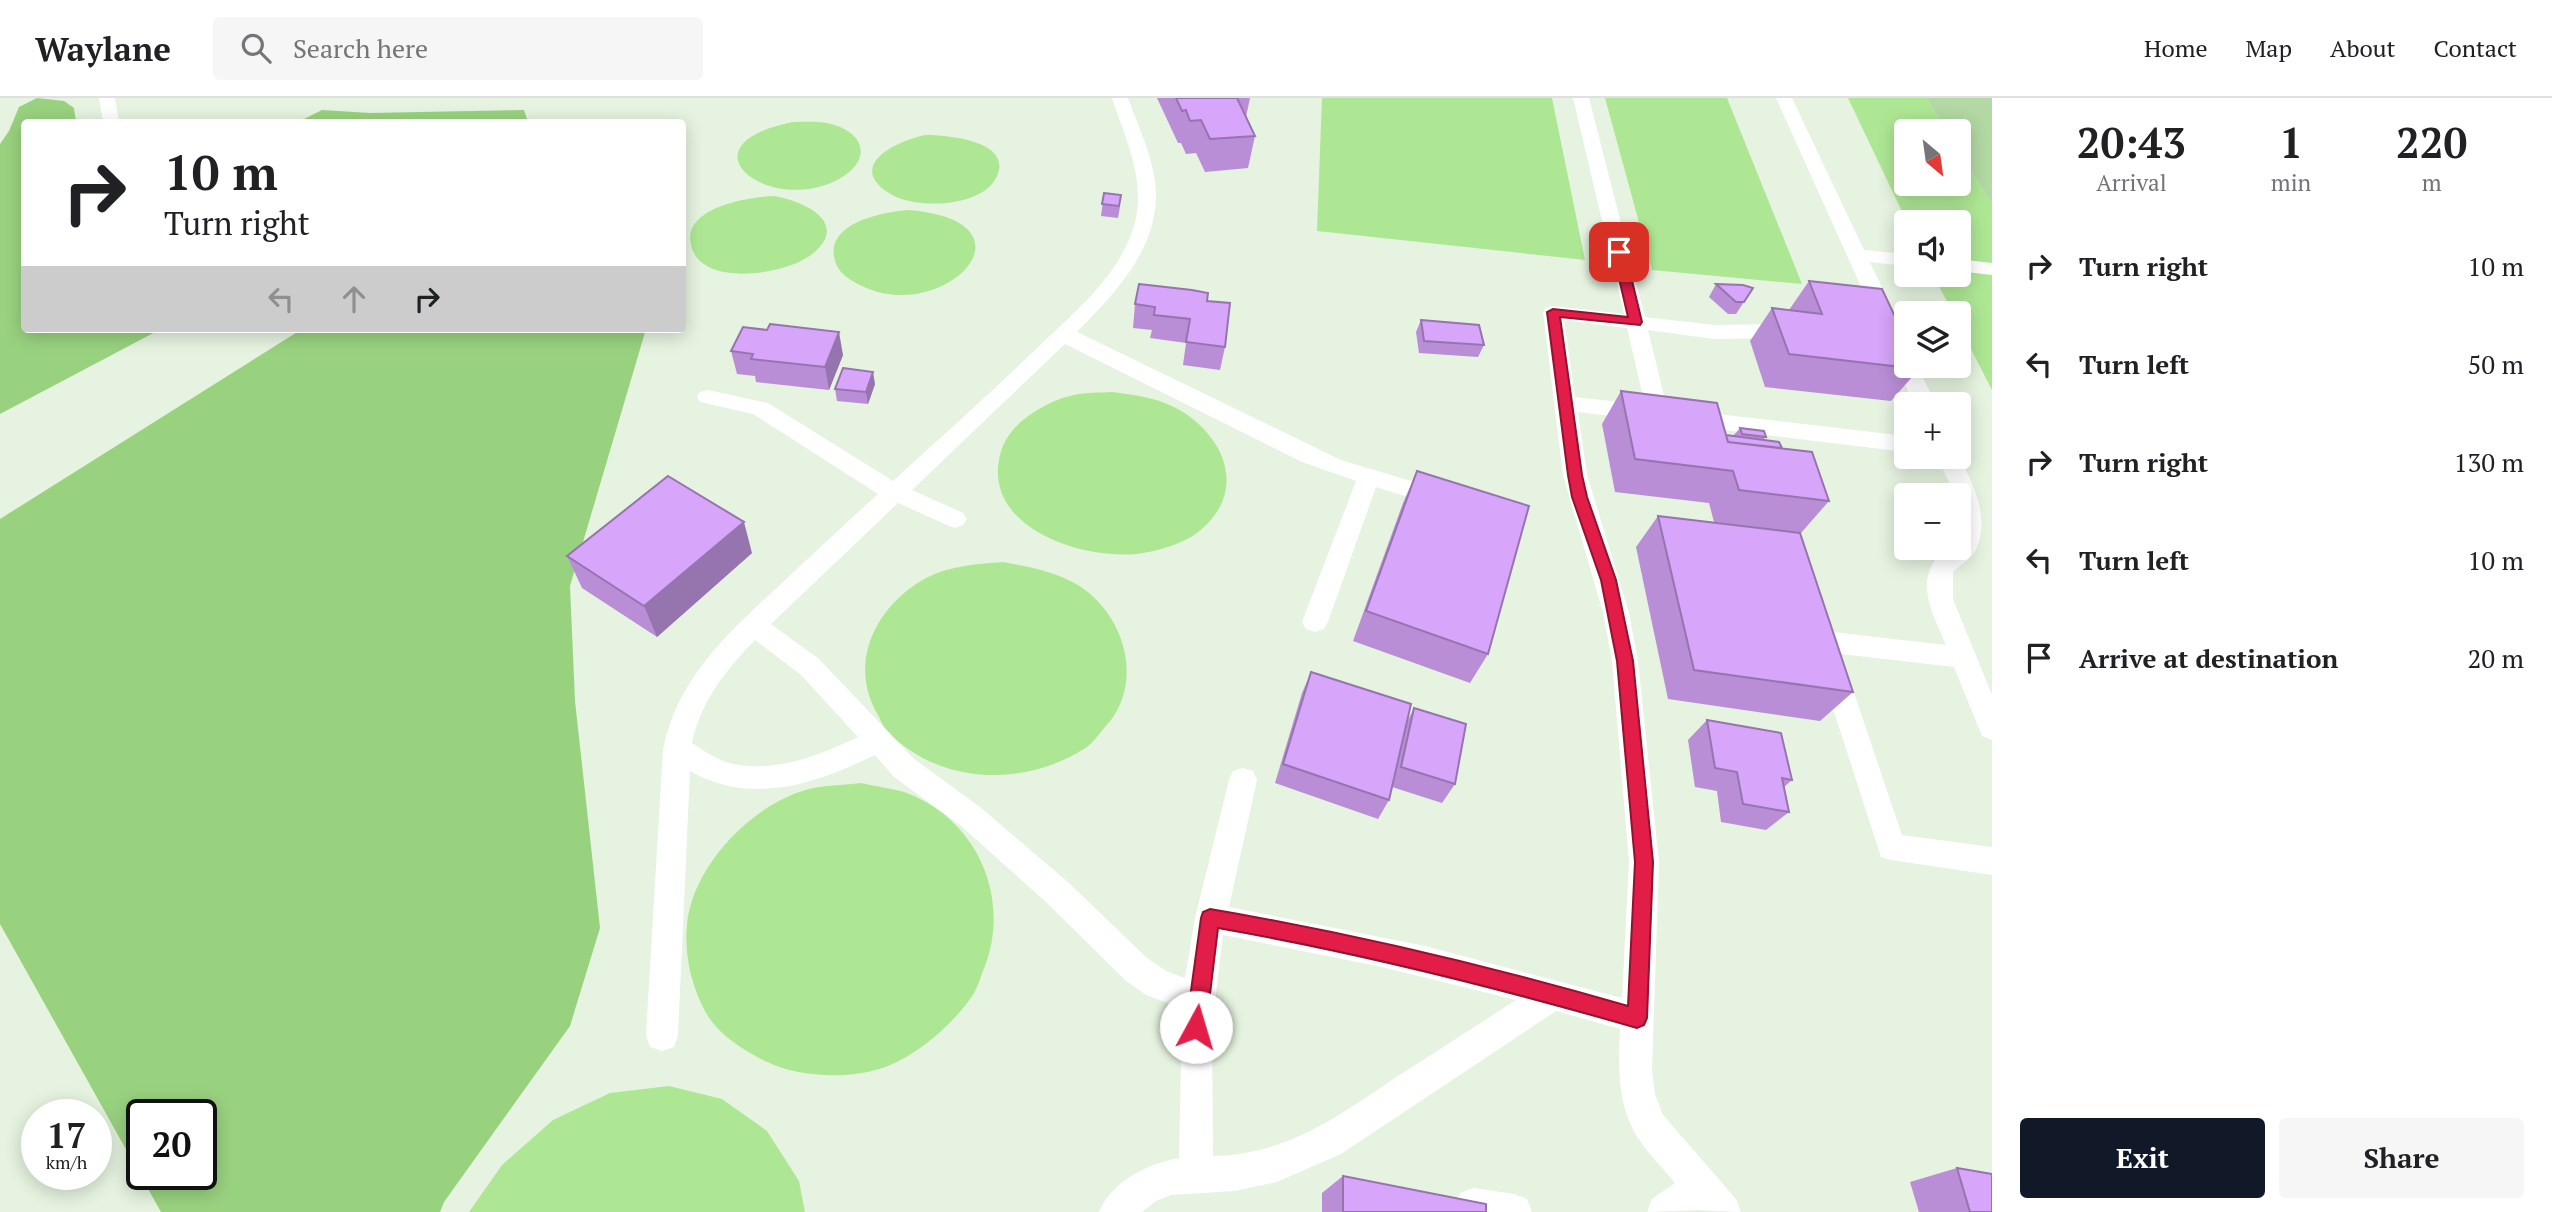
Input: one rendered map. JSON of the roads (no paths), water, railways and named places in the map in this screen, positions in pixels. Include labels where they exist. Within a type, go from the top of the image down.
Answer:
[{"type":"lane","points":[[107,98],[110,119]]},
{"type":"lane","points":[[662,1035],[677,749],[681,725],[698,689],[755,626],[1062,334],[1117,273],[1140,236],[1147,206],[1144,171],[1120,98]]},
{"type":"lane","points":[[1581,98],[1658,414]]},
{"type":"lane","points":[[1784,98],[1894,335]]},
{"type":"lane","points":[[1858,255],[1894,259]]},
{"type":"lane","points":[[1971,267],[1992,269]]},
{"type":"lane","points":[[1664,1212],[1712,1199],[1651,1127],[1643,1112],[1635,1071],[1644,862],[1625,661],[1608,580],[1580,497],[1553,312],[1731,333],[1778,331]]},
{"type":"lane","points":[[1062,334],[1310,456],[1458,503]]},
{"type":"lane","points":[[708,397],[760,408],[895,493],[955,519]]},
{"type":"lane","points":[[1565,403],[1894,443]]},
{"type":"lane","points":[[1953,469],[1972,511],[1972,537],[1965,547],[1942,565],[1938,583],[1940,599],[1992,728]]},
{"type":"lane","points":[[1315,622],[1369,476]]},
{"type":"lane","points":[[755,626],[810,667],[904,768],[970,816],[1050,886],[1136,969],[1157,984],[1199,998]]},
{"type":"lane","points":[[1964,658],[1824,641],[1891,847],[1992,861]]},
{"type":"lane","points":[[677,749],[722,773],[763,778],[808,771],[877,741]]},
{"type":"lane","points":[[1196,1174],[1196,1027],[1199,998],[1210,918],[1243,780]]},
{"type":"lane","points":[[1210,918],[1292,932],[1405,957],[1637,1018]]},
{"type":"lane","points":[[1117,1212],[1137,1192],[1156,1180],[1234,1172],[1276,1164],[1329,1142],[1553,994]]},
{"type":"lane","points":[[1473,1206],[1514,1212]]}]
